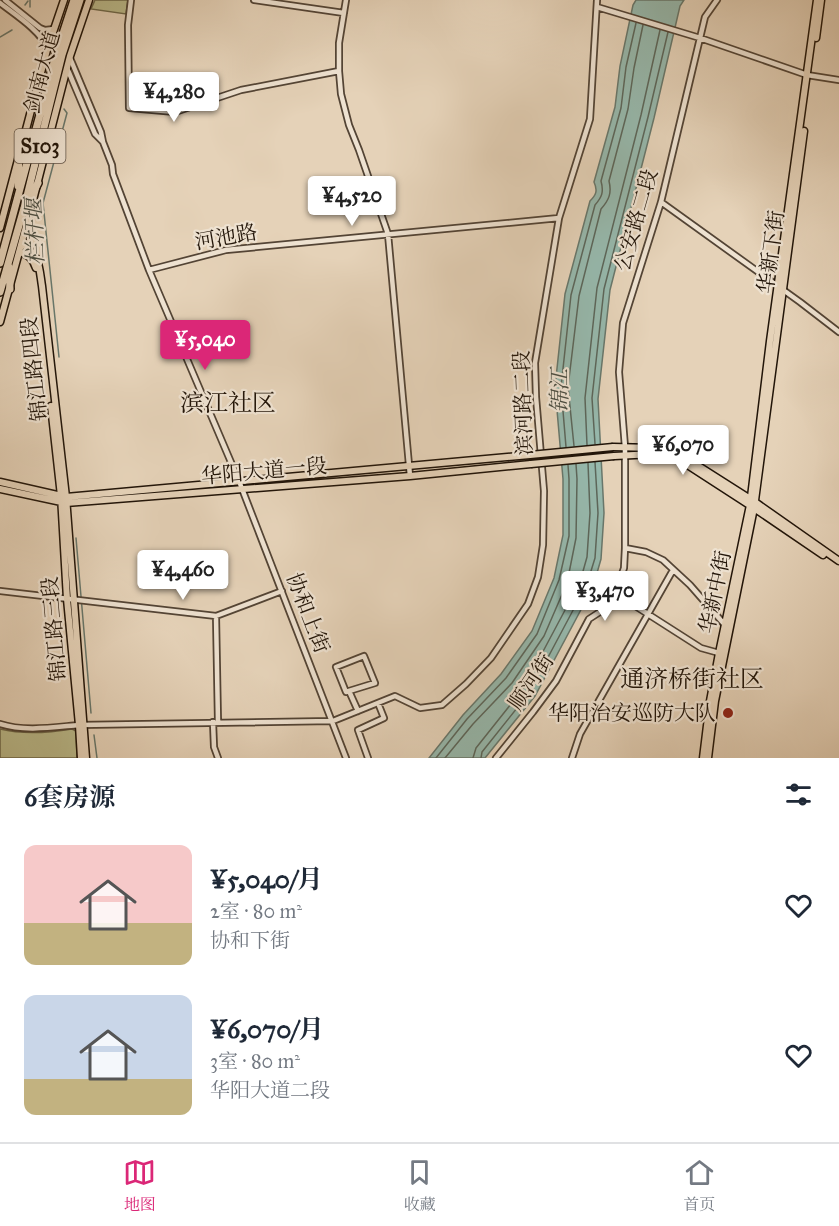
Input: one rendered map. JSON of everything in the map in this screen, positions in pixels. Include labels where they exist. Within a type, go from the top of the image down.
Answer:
[{"type":"highway","name":"剑南大道","points":[[0,263],[56,55],[74,0]]},
{"type":"highway","name":"剑南大道","points":[[0,292],[24,208],[62,55],[80,0]]},
{"type":"highway","points":[[17,199],[19,155]]},
{"type":"highway","points":[[24,208],[38,183]]},
{"type":"highway","points":[[9,258],[9,289]]},
{"type":"main road","points":[[0,228],[47,50],[64,0]]},
{"type":"main road","points":[[0,322],[67,68],[89,0]]},
{"type":"main road","points":[[752,504],[819,0]]},
{"type":"main road","name":"锦江路四段","points":[[22,244],[36,255],[39,266],[64,500]]},
{"type":"main road","name":"锦江路四段","points":[[19,252],[27,255],[37,269],[64,500]]},
{"type":"main road","name":"华阳大道一段","points":[[0,482],[64,500],[239,481],[625,447],[654,448],[673,452],[689,460],[752,504]]},
{"type":"main road","name":"华阳大道一段","points":[[0,489],[64,500],[243,490],[655,454],[672,456],[752,504]]},
{"type":"main road","name":"锦江路三段","points":[[64,500],[76,600],[82,725],[86,758]]},
{"type":"main road","points":[[752,504],[839,561]]},
{"type":"main road","points":[[752,504],[839,566]]},
{"type":"main road","name":"华新中街","points":[[703,758],[710,700],[719,653],[752,504]]},
{"type":"main road","name":"华新中街","points":[[708,758],[715,701],[752,504]]},
{"type":"main road","name":"锦江路三段","points":[[81,758],[82,725]]},
{"type":"street","points":[[5,0],[40,28],[54,29]]},
{"type":"street","points":[[131,0],[128,25],[129,108],[175,112],[242,90],[339,71]]},
{"type":"street","points":[[254,0],[344,13]]},
{"type":"street","points":[[346,0],[339,43],[341,94],[348,125],[388,234],[410,476]]},
{"type":"street","name":"滨河路二段","points":[[378,703],[395,696],[420,708],[442,705],[491,658],[528,604],[538,577],[543,545],[544,491],[535,363],[559,218],[590,119],[597,0]]},
{"type":"street","name":"公安路二段","points":[[625,456],[619,372],[623,323],[661,202],[705,17],[717,0]]},
{"type":"street","points":[[0,3],[38,34],[45,42],[47,50]]},
{"type":"street","points":[[597,7],[700,38],[809,76],[839,80]]},
{"type":"street","points":[[70,58],[103,142]]},
{"type":"street","points":[[67,68],[95,134],[103,142]]},
{"type":"street","name":"协和上街","points":[[103,142],[150,270],[243,490],[346,758]]},
{"type":"street","points":[[661,202],[839,332]]},
{"type":"street","name":"河池路","points":[[150,270],[226,250],[559,218]]},
{"type":"street","name":"顺河街","points":[[496,758],[556,681],[589,619],[609,606],[615,593],[624,568],[625,456]]},
{"type":"street","points":[[625,548],[645,552],[663,560],[690,585],[725,625]]},
{"type":"street","points":[[572,758],[580,734],[674,570]]},
{"type":"street","points":[[0,591],[216,616],[282,591]]},
{"type":"street","points":[[615,593],[701,648],[719,653]]},
{"type":"street","points":[[216,616],[214,747],[218,758]]},
{"type":"street","points":[[350,692],[375,682],[364,656],[336,668],[346,692],[350,692],[358,711]]},
{"type":"street","points":[[0,724],[25,728],[216,722],[333,722],[378,703],[384,718],[358,730],[368,758]]},
{"type":"green space","points":[[95,0],[128,0],[126,14],[91,9]]},
{"type":"green space","points":[[0,729],[36,733],[72,729],[76,731],[77,758],[0,758]]},
{"type":"water","name":"锦江","points":[[636,0],[684,0],[680,6],[610,290],[598,399],[604,513],[601,559],[593,587],[535,696],[485,758],[429,758],[463,715],[501,674],[532,631],[554,578],[563,535],[563,479],[555,387],[565,294],[590,201],[596,193],[594,182],[615,107],[620,66]]},
{"type":"waterway","name":"栏杆堰","points":[[30,0],[30,7]]},
{"type":"waterway","name":"栏杆堰","points":[[25,5],[28,1]]},
{"type":"waterway","name":"栏杆堰","points":[[0,37],[12,30]]},
{"type":"waterway","name":"栏杆堰","points":[[59,357],[43,203],[67,113],[64,109]]},
{"type":"waterway","name":"栏杆堰","points":[[76,538],[91,713]]},
{"type":"waterway","name":"栏杆堰","points":[[94,735],[97,758]]},
{"type":"place","name":"华阳治安巡防大队","points":[[728,713]]},
{"type":"district","name":"滨江社区","points":[[228,403]]},
{"type":"district","name":"通济桥街社区","points":[[692,679]]}]
